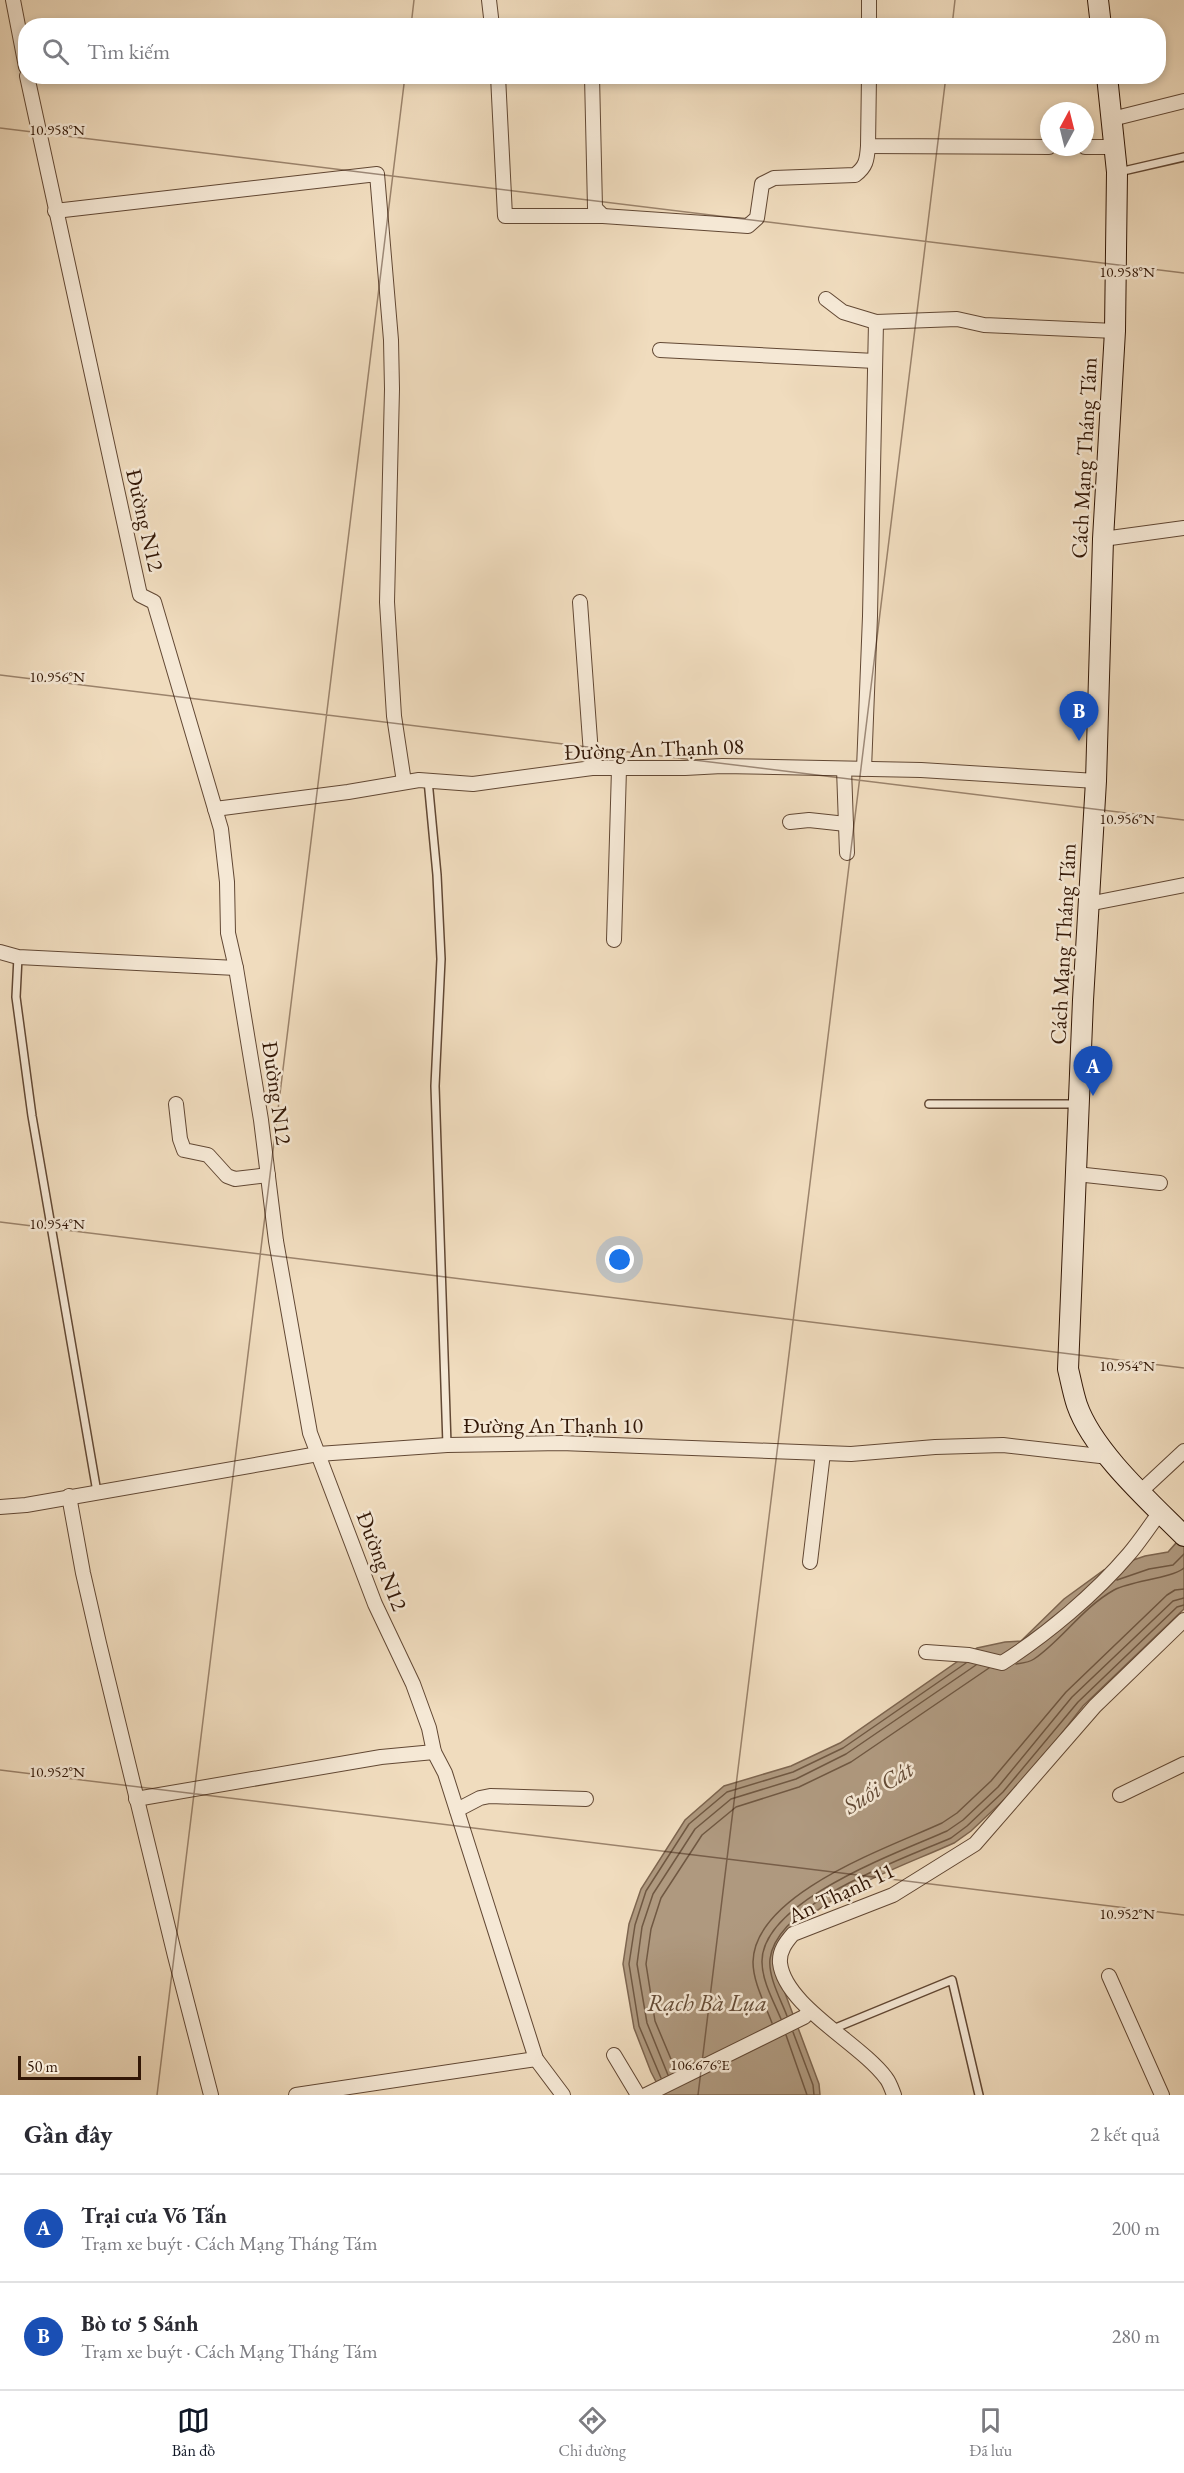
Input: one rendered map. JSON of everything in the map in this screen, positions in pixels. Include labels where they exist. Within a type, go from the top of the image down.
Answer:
[{"type":"main road","points":[[1098,0],[1100,18]]},
{"type":"main road","name":"Cách Mạng Tháng Tám","points":[[1108,84],[1117,172],[1115,332],[1103,539],[1096,781],[1088,904],[1068,1369],[1077,1406],[1089,1429],[1109,1457],[1173,1525]]},
{"type":"street","points":[[13,0],[18,26]]},
{"type":"street","points":[[489,0],[491,18]]},
{"type":"street","points":[[869,0],[869,18]]},
{"type":"street","name":"Đường N12","points":[[29,84],[140,595],[154,602],[220,830],[227,882],[228,933],[236,968],[276,1241],[310,1433],[375,1604],[413,1684],[429,1728],[434,1752],[445,1773],[468,1804],[536,2059],[563,2095]]},
{"type":"street","points":[[498,84],[505,216],[603,216],[748,226],[757,218],[762,184],[774,178],[855,175],[867,162],[869,84]]},
{"type":"street","points":[[592,84],[595,208],[603,216]]},
{"type":"street","points":[[1112,119],[1184,100]]},
{"type":"street","points":[[868,146],[1040,147]]},
{"type":"street","points":[[1094,147],[1114,147]]},
{"type":"street","points":[[55,212],[377,174],[391,340],[387,602],[394,716],[404,782]]},
{"type":"street","points":[[826,299],[843,312],[876,322],[957,319],[984,325],[1115,332]]},
{"type":"street","points":[[864,769],[870,616],[876,322]]},
{"type":"street","points":[[660,350],[875,361]]},
{"type":"street","points":[[1103,539],[1184,528]]},
{"type":"street","points":[[580,602],[592,768]]},
{"type":"street","name":"Đường An Thạnh 08","points":[[215,809],[348,792],[404,782],[428,780],[473,784],[592,768],[722,766],[864,769],[1009,774],[1096,781]]},
{"type":"street","points":[[614,940],[619,769]]},
{"type":"street","points":[[844,769],[847,853]]},
{"type":"street","points":[[790,822],[809,820],[846,824]]},
{"type":"street","points":[[1088,904],[1184,885]]},
{"type":"street","points":[[0,952],[18,957],[236,968]]},
{"type":"street","points":[[176,1104],[180,1139],[184,1150],[208,1155],[227,1176],[235,1179],[268,1174]]},
{"type":"street","points":[[1076,1174],[1160,1183]]},
{"type":"street","name":"Đường An Thạnh 10","points":[[0,1507],[26,1505],[318,1454],[447,1445],[561,1443],[851,1454],[935,1447],[1003,1445],[1109,1457]]},
{"type":"street","points":[[1140,1492],[1184,1451]]},
{"type":"street","points":[[810,1562],[823,1454]]},
{"type":"street","points":[[69,1496],[82,1573],[211,2095]]},
{"type":"street","points":[[926,1652],[969,1655],[1002,1663],[1050,1630],[1129,1554],[1173,1525]]},
{"type":"street","name":"An Thạnh 11","points":[[894,2095],[887,2079],[833,2029],[807,2014],[784,1978],[780,1960],[784,1946],[793,1934],[892,1895],[975,1844],[1095,1706],[1184,1620]]},
{"type":"street","points":[[136,1799],[381,1757],[434,1752]]},
{"type":"street","points":[[1120,1795],[1184,1764]]},
{"type":"street","points":[[468,1804],[515,1796],[586,1799]]},
{"type":"street","points":[[1109,1976],[1162,2095]]},
{"type":"street","points":[[646,2095],[807,2014]]},
{"type":"street","points":[[614,2055],[638,2095]]},
{"type":"street","points":[[296,2095],[536,2059]]},
{"type":"lane","points":[[1117,172],[1184,157]]},
{"type":"lane","points":[[428,780],[437,875],[441,959],[435,1086],[447,1445]]},
{"type":"lane","points":[[18,957],[16,997],[32,1116],[97,1491]]},
{"type":"lane","points":[[929,1104],[1079,1104]]},
{"type":"lane","points":[[833,2029],[952,1980],[978,2095]]},
{"type":"water","name":"Rạch Bà Lụa","points":[[1184,1534],[1184,1609],[1083,1706],[1048,1751],[1008,1796],[971,1831],[954,1843],[837,1897],[796,1928],[779,1947],[782,1985],[819,2084],[820,2095],[663,2095],[651,2072],[634,2028],[623,1964],[629,1924],[641,1889],[685,1820],[724,1786],[791,1766],[840,1743],[977,1648],[1021,1641],[1064,1599],[1104,1570],[1145,1556],[1168,1552]]},
{"type":"place","name":"Bò tơ 5 Sánh","points":[[1079,741]]},
{"type":"place","name":"Trại cưa Võ Tấn","points":[[1093,1096]]},
{"type":"water label","name":"Suối Cát","points":[[878,1787]]}]
